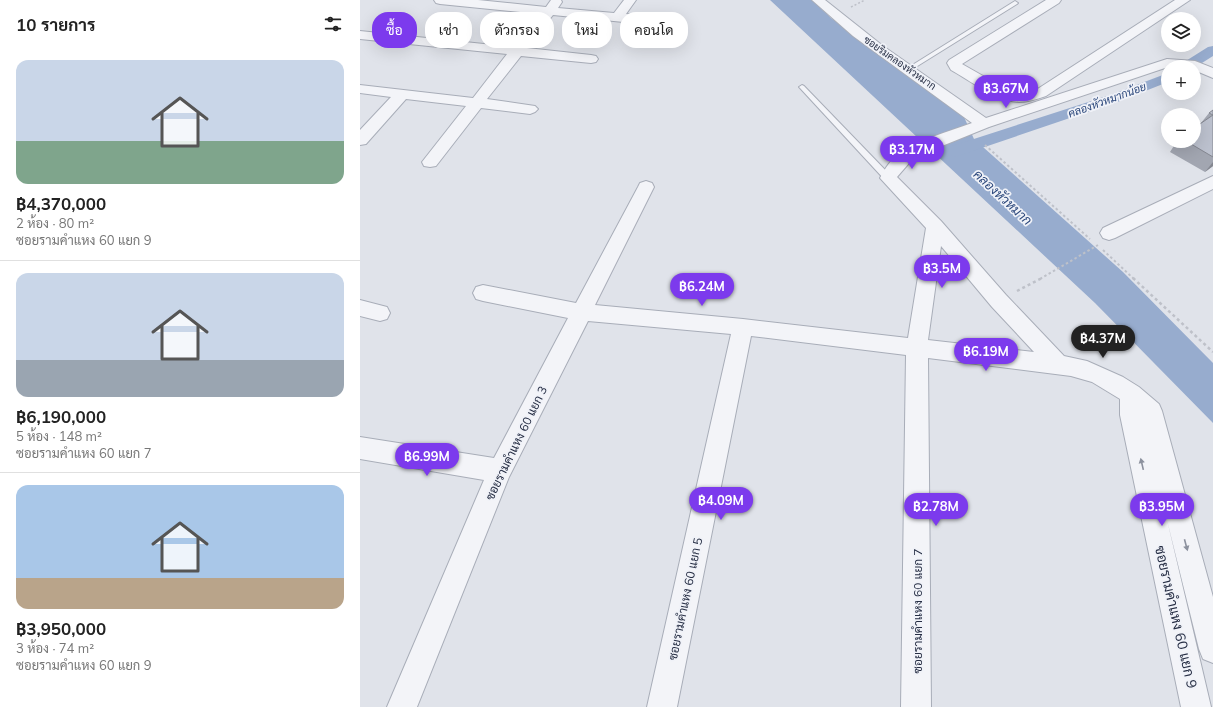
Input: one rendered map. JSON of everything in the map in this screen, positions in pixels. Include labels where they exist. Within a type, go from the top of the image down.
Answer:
[{"type":"street","points":[[440,0],[553,5],[618,17],[630,0]]},
{"type":"street","name":"ซอยริมคลองหัวหมาก","points":[[818,0],[835,16],[909,69],[980,125]]},
{"type":"street","points":[[1055,0],[954,63],[956,67],[1008,96],[1015,98],[1030,97],[1041,93],[1184,0]]},
{"type":"street","points":[[430,162],[553,5]]},
{"type":"street","points":[[360,35],[518,50],[591,59]]},
{"type":"street","points":[[1058,364],[999,301],[935,226],[888,178],[895,167],[904,158],[921,148],[980,125],[1166,63],[1195,65],[1213,74]]},
{"type":"street","points":[[360,89],[530,109]]},
{"type":"street","points":[[360,140],[402,94]]},
{"type":"street","points":[[1109,233],[1213,182]]},
{"type":"street","name":"ซอยรามคำแหง 60 แยก 3","points":[[402,707],[500,471],[646,187]]},
{"type":"street","name":"ซอยรามคำแหง 60 แยก 7","points":[[916,707],[917,346],[935,226]]},
{"type":"street","points":[[483,293],[582,312],[742,327],[917,346],[1058,364],[1091,372],[1110,380],[1131,394]]},
{"type":"street","points":[[360,308],[380,313]]},
{"type":"street","name":"ซอยรามคำแหง 60 แยก 5","points":[[662,707],[742,327]]},
{"type":"street","name":"ซอยรามคำแหง 60 แยก 9","points":[[1131,394],[1151,411],[1213,649]]},
{"type":"street","name":"ซอยรามคำแหง 60 แยก 9","points":[[1131,394],[1131,415],[1196,707]]},
{"type":"street","points":[[360,448],[500,471]]},
{"type":"lane","points":[[909,69],[1015,2]]},
{"type":"lane","points":[[802,87],[888,178]]},
{"type":"path","points":[[999,301],[1095,247]]},
{"type":"water","name":"คลองหัวหมาก","points":[[770,0],[812,0],[831,18],[964,117],[974,139],[1123,272],[1213,363],[1213,423],[1095,303]]},
{"type":"building","points":[[1213,115],[1213,157],[1198,148],[1201,148],[1201,123]]},
{"type":"waterway","name":"คลองหัวหมากน้อย","points":[[1197,60],[1213,50]]},
{"type":"waterway","name":"คลองหัวหมากน้อย","points":[[955,151],[1115,98],[1161,80]]}]
